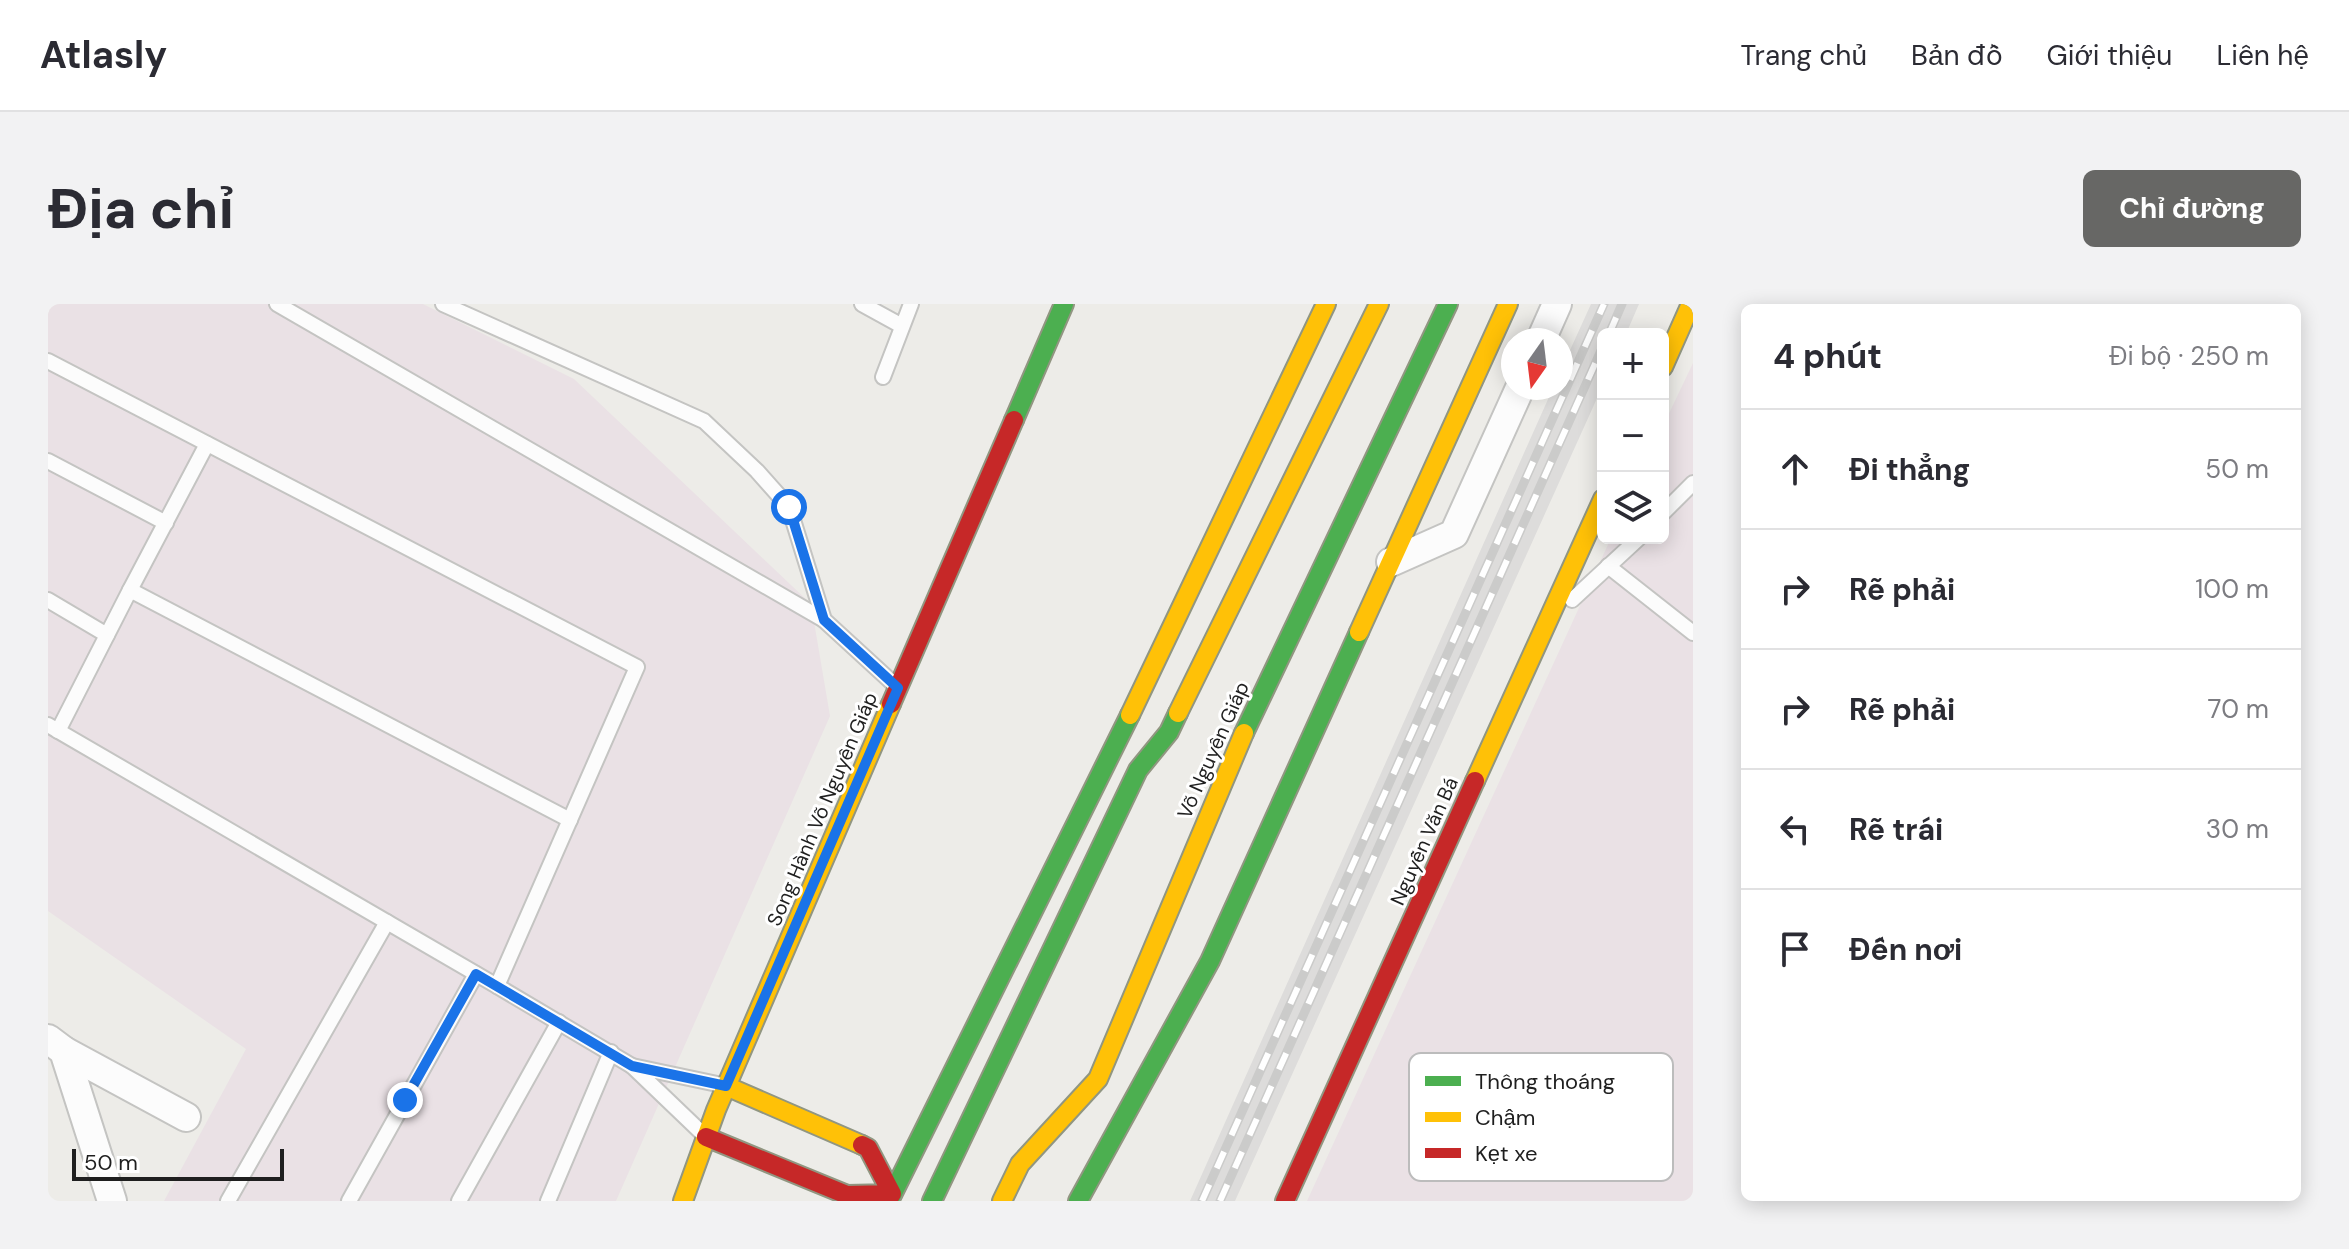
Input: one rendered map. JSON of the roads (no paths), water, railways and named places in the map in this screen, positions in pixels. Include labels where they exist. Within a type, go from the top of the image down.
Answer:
[{"type":"main road","name":"Song Hành Võ Nguyên Giáp","points":[[683,1201],[726,1086],[1064,304]]},
{"type":"main road","points":[[932,1201],[1102,852],[1138,770],[1169,732],[1379,304]]},
{"type":"main road","name":"Võ Nguyên Giáp","points":[[1002,1201],[1020,1164],[1098,1079],[1229,764],[1448,304]]},
{"type":"main road","points":[[1081,1193],[1210,961],[1508,304]]},
{"type":"main road","points":[[1669,354],[1691,304]]},
{"type":"main road","points":[[891,1199],[1131,715],[1317,307]]},
{"type":"main road","name":"Nguyễn Văn Bá","points":[[1285,1201],[1597,512]]},
{"type":"main road","points":[[1131,715],[1138,770]]},
{"type":"main road","points":[[1056,870],[1102,852]]},
{"type":"main road","points":[[1176,987],[1210,961]]},
{"type":"main road","points":[[1120,1030],[1154,1004]]},
{"type":"main road","points":[[1094,1109],[1098,1079]]},
{"type":"main road","points":[[726,1086],[868,1148],[891,1199]]},
{"type":"main road","points":[[706,1137],[847,1195],[891,1199],[958,1148]]},
{"type":"main road","points":[[1081,1193],[1090,1140]]},
{"type":"street","points":[[1546,328],[1557,304]]},
{"type":"street","points":[[1391,562],[1454,534],[1515,400]]},
{"type":"street","points":[[56,1045],[186,1117]]},
{"type":"street","points":[[56,1045],[112,1201]]},
{"type":"lane","points":[[277,304],[824,620],[898,688]]},
{"type":"lane","points":[[443,304],[704,421],[757,471],[789,507],[824,620]]},
{"type":"lane","points":[[862,304],[902,326]]},
{"type":"lane","points":[[883,377],[911,304]]},
{"type":"lane","points":[[48,361],[637,667],[497,986]]},
{"type":"lane","points":[[207,444],[107,635],[53,728],[611,1052],[632,1066],[706,1137]]},
{"type":"lane","points":[[48,461],[166,523]]},
{"type":"lane","points":[[1669,507],[1693,483]]},
{"type":"lane","points":[[1547,623],[1632,544]]},
{"type":"lane","points":[[1608,566],[1693,633]]},
{"type":"lane","points":[[130,590],[570,820]]},
{"type":"lane","points":[[48,600],[107,635]]},
{"type":"lane","points":[[228,1201],[387,922]]},
{"type":"lane","points":[[349,1201],[476,974]]},
{"type":"lane","points":[[459,1201],[559,1022]]},
{"type":"lane","points":[[548,1201],[611,1052]]},
{"type":"lane","points":[[632,1066],[726,1086]]},
{"type":"railway","points":[[1202,1201],[1604,304]]},
{"type":"railway","points":[[1612,328],[1622,304]]},
{"type":"railway","points":[[1220,1201],[1597,359]]}]
